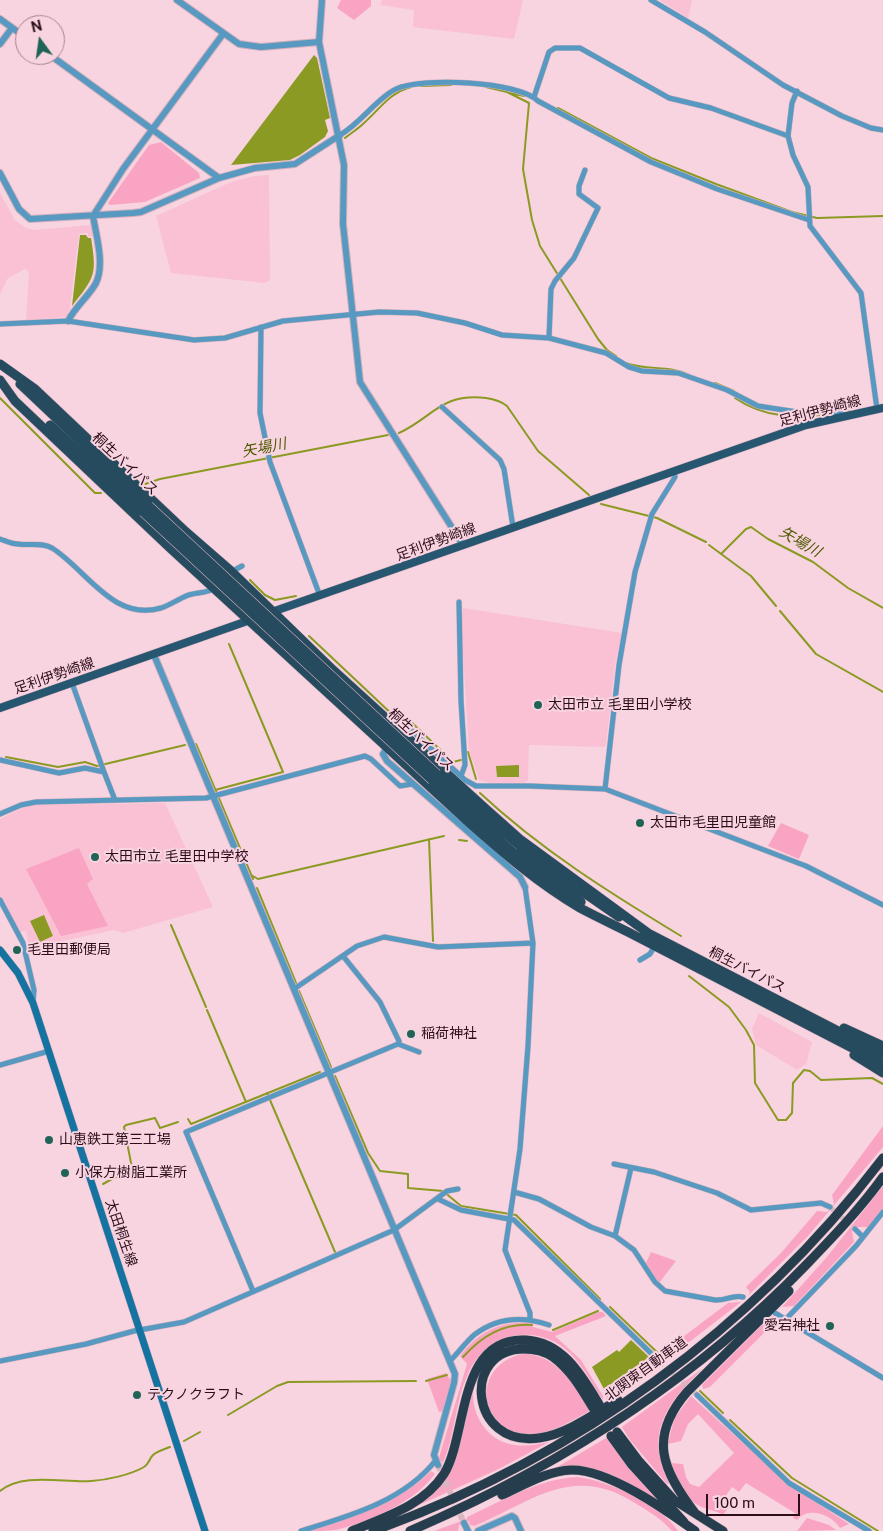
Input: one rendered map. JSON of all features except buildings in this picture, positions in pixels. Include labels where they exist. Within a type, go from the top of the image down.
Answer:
[{"type":"highway","name":"桐生バイパス","points":[[0,364],[146,509]]},
{"type":"highway","points":[[0,364],[35,389],[185,532],[231,571],[401,732],[521,840],[648,933]]},
{"type":"highway","name":"桐生バイパス","points":[[0,380],[146,509],[514,853],[580,901],[654,947],[819,1027],[883,1054]]},
{"type":"highway","points":[[0,380],[15,401],[214,588],[386,748],[516,863],[581,908],[632,934]]},
{"type":"highway","name":"桐生バイパス","points":[[434,777],[535,859],[600,906],[883,1064]]},
{"type":"highway","points":[[819,1027],[846,1029],[883,1046]]},
{"type":"highway","points":[[819,1027],[883,1073]]},
{"type":"highway","name":"北関東自動車道","points":[[373,1531],[444,1502],[529,1461],[618,1406],[700,1348],[754,1301],[800,1256],[883,1158]]},
{"type":"highway","name":"北関東自動車道","points":[[411,1531],[513,1483],[593,1438],[710,1355],[781,1290],[838,1232],[883,1177]]},
{"type":"highway","points":[[695,1513],[678,1490],[665,1460],[663,1436],[671,1413],[687,1392],[807,1273],[838,1232]]},
{"type":"highway","points":[[352,1531],[399,1511],[415,1502],[434,1486],[451,1458],[470,1381],[488,1354],[500,1345],[525,1340],[548,1345],[573,1364],[596,1406],[562,1364],[547,1353],[520,1349],[504,1354],[490,1366],[482,1384],[481,1397],[485,1412],[494,1426],[513,1437],[541,1438],[576,1424],[626,1396],[661,1371],[700,1348]]},
{"type":"highway","points":[[686,1524],[632,1466],[614,1434],[668,1494],[723,1531]]},
{"type":"highway","points":[[411,1531],[444,1521],[536,1479],[571,1470],[603,1476],[695,1531]]},
{"type":"main road","name":"足利伊勢崎線","points":[[0,708],[806,425],[880,409]]},
{"type":"main road","name":"太田桐生線","points":[[0,950],[18,973],[33,1003],[205,1531]]},
{"type":"street","points":[[177,0],[223,34],[240,44],[250,47],[320,42]]},
{"type":"street","points":[[322,0],[320,42],[340,136],[344,165],[343,224],[360,382],[463,545]]},
{"type":"street","points":[[651,0],[705,32],[767,75],[842,116],[871,128],[883,130]]},
{"type":"street","points":[[0,19],[15,30]]},
{"type":"street","points":[[0,44],[12,28]]},
{"type":"street","points":[[68,321],[96,283],[99,273],[99,256],[93,216],[123,169],[223,34]]},
{"type":"street","points":[[534,97],[549,52],[555,48],[580,48],[668,98],[710,108],[788,136]]},
{"type":"street","points":[[64,65],[219,178]]},
{"type":"street","points":[[0,172],[19,209],[30,219],[141,212],[219,178],[255,168],[295,164],[361,122],[393,90],[402,86],[474,83],[530,94],[651,162],[717,189],[809,220]]},
{"type":"street","points":[[797,91],[792,103],[788,136],[793,156],[808,187],[811,209],[810,226],[862,293],[880,409]]},
{"type":"street","points":[[549,338],[551,289],[574,258],[598,208],[579,194],[579,186],[585,170]]},
{"type":"street","points":[[0,324],[68,321],[71,323],[97,324],[194,340],[217,339],[283,321],[393,311],[417,313],[460,321],[502,335],[549,338],[606,353],[629,367],[642,371],[678,373],[727,390],[758,406],[797,412],[834,412],[846,415]]},
{"type":"street","points":[[261,327],[260,413],[270,462],[320,596]]},
{"type":"street","points":[[442,407],[500,460],[504,469],[513,527]]},
{"type":"street","points":[[605,789],[626,616],[635,572],[651,516],[675,477],[674,471]]},
{"type":"street","points":[[0,539],[19,544],[39,544],[53,549],[109,597],[130,607],[160,608],[188,595],[214,588],[231,571],[242,566]]},
{"type":"street","points":[[459,602],[461,701],[465,765],[461,776]]},
{"type":"street","points":[[154,655],[215,795],[456,1378],[435,1451],[437,1462],[423,1476],[403,1491],[372,1506],[301,1531]]},
{"type":"street","points":[[72,683],[115,800]]},
{"type":"street","points":[[530,1319],[530,1313],[506,1255],[523,1116],[532,943],[525,887],[520,877],[412,784],[383,756],[386,748],[401,732],[405,729],[410,729],[461,776],[476,786],[605,789],[806,866],[883,905]]},
{"type":"street","points":[[0,814],[28,803],[206,798],[365,756],[371,758],[400,786],[412,784]]},
{"type":"street","points":[[0,760],[59,773],[103,767]]},
{"type":"street","points":[[0,900],[23,942],[34,990],[33,1003]]},
{"type":"street","points":[[294,989],[357,946],[384,937],[438,947],[532,943]]},
{"type":"street","points":[[640,960],[650,954],[654,947]]},
{"type":"street","points":[[343,956],[380,1002],[399,1040],[398,1044]]},
{"type":"street","points":[[253,1291],[186,1132],[398,1044],[420,1052]]},
{"type":"street","points":[[0,1065],[49,1051]]},
{"type":"street","points":[[614,1164],[654,1172],[717,1193],[746,1209],[821,1203],[830,1208]]},
{"type":"street","points":[[615,1236],[631,1168]]},
{"type":"street","points":[[0,1360],[86,1344],[140,1330],[180,1324],[394,1230],[447,1191],[458,1189]]},
{"type":"street","points":[[514,1192],[539,1199],[590,1227],[615,1236],[634,1250],[655,1282],[665,1291],[716,1300],[724,1300],[736,1295],[743,1297]]},
{"type":"street","points":[[440,1197],[461,1210],[510,1215],[660,1362]]},
{"type":"street","points":[[786,1319],[863,1237],[883,1212]]},
{"type":"street","points":[[855,1229],[863,1237]]},
{"type":"street","points":[[775,1313],[883,1378]]},
{"type":"street","points":[[450,1361],[468,1341],[485,1328],[508,1320],[530,1319],[549,1325]]},
{"type":"street","points":[[696,1395],[789,1482],[869,1531]]},
{"type":"street","points":[[478,1531],[512,1516],[515,1518],[520,1531]]},
{"type":"street","points":[[464,1523],[468,1531]]},
{"type":"shaded area","points":[[341,0],[371,0],[371,6],[354,20],[337,8]]},
{"type":"shaded area","points":[[382,0],[523,0],[514,39],[413,27],[414,10],[380,5]]},
{"type":"shaded area","points":[[659,0],[692,0],[688,18]]},
{"type":"shaded area","points":[[314,55],[317,58],[330,118],[325,120],[328,131],[325,137],[290,160],[231,165]]},
{"type":"shaded area","points":[[161,142],[199,173],[200,178],[145,202],[110,205],[108,203],[149,145]]},
{"type":"shaded area","points":[[269,175],[270,280],[265,283],[171,273],[156,216],[231,182],[254,176]]},
{"type":"shaded area","points":[[0,193],[15,220],[26,228],[34,230],[91,225],[93,236],[88,237],[88,233],[79,234],[70,308],[66,317],[26,320],[29,272],[25,269],[8,278],[0,294]]},
{"type":"shaded area","points":[[80,235],[86,235],[88,238],[91,238],[94,268],[86,288],[72,306]]},
{"type":"shaded area","name":"太田市立 毛里田小学校","points":[[463,608],[622,633],[615,665],[606,745],[604,747],[529,745],[528,780],[525,783],[494,784],[479,780],[469,750],[461,622]]},
{"type":"shaded area","points":[[519,765],[519,777],[497,777],[496,766]]},
{"type":"shaded area","name":"太田市立 毛里田中学校","points":[[165,803],[213,907],[123,933],[114,930],[29,948],[26,931],[20,932],[0,896],[0,819],[22,808],[35,805]]},
{"type":"shaded area","points":[[781,823],[809,835],[799,859],[768,846]]},
{"type":"shaded area","points":[[79,848],[93,879],[87,884],[108,926],[61,936],[26,869]]},
{"type":"shaded area","points":[[44,915],[53,936],[40,942],[30,921]]},
{"type":"shaded area","points":[[759,1013],[812,1042],[806,1064],[797,1070],[756,1045],[752,1029]]},
{"type":"shaded area","points":[[883,1126],[883,1147],[808,1236],[748,1296],[750,1292],[746,1287],[781,1253],[817,1211],[827,1212],[834,1204],[832,1195]]},
{"type":"shaded area","points":[[883,1186],[883,1208],[868,1227],[856,1227],[852,1232],[854,1242],[794,1306],[782,1307],[827,1257]]},
{"type":"shaded area","points":[[651,1252],[676,1261],[659,1283],[646,1263]]},
{"type":"shaded area","points":[[741,1302],[657,1367],[607,1402],[606,1394],[648,1364],[656,1365],[668,1357],[666,1354],[667,1349],[728,1303]]},
{"type":"shaded area","points":[[603,1312],[606,1316],[555,1336],[581,1360],[603,1396],[603,1400],[581,1366],[564,1348],[550,1340],[536,1336],[522,1335],[509,1337],[484,1351],[475,1362],[463,1386],[443,1463],[439,1459],[467,1364],[460,1356],[475,1340],[492,1329],[511,1324],[533,1323],[533,1327],[552,1332]]},
{"type":"shaded area","points":[[772,1315],[775,1322],[710,1387],[703,1389],[702,1385]]},
{"type":"shaded area","points":[[631,1340],[649,1357],[604,1389],[592,1367],[617,1350],[619,1352]]},
{"type":"shaded area","points":[[523,1354],[535,1355],[555,1365],[578,1391],[590,1411],[559,1427],[534,1435],[509,1432],[497,1423],[489,1412],[486,1398],[488,1384],[494,1371],[506,1360]]},
{"type":"shaded area","points":[[703,1368],[679,1394],[663,1420],[659,1434],[659,1449],[662,1465],[669,1483],[667,1484],[630,1440],[622,1427]]},
{"type":"shaded area","points":[[446,1373],[451,1381],[444,1411],[439,1412],[427,1379]]},
{"type":"shaded area","points":[[474,1386],[473,1395],[477,1414],[486,1430],[493,1436],[501,1441],[515,1445],[549,1442],[499,1469],[408,1510],[437,1487]]},
{"type":"shaded area","points":[[691,1396],[788,1484],[849,1524],[840,1528],[831,1519],[813,1513],[807,1513],[797,1520],[793,1518],[795,1513],[746,1483],[739,1492],[732,1487],[722,1501],[729,1507],[723,1515],[693,1502],[680,1487],[670,1463],[683,1464],[690,1484],[699,1487],[734,1453],[698,1414],[688,1424],[681,1441],[668,1444],[674,1419]]},
{"type":"shaded area","points":[[606,1438],[663,1504],[661,1505],[635,1487],[612,1475],[587,1469],[554,1469]]},
{"type":"shaded area","points":[[431,1471],[435,1474],[426,1484],[415,1494],[390,1510],[363,1522],[336,1530],[309,1531],[342,1521],[390,1501]]},
{"type":"shaded area","points":[[577,1477],[603,1483],[632,1495],[659,1512],[678,1531],[672,1531],[650,1512],[613,1492],[592,1486],[573,1486],[535,1497],[475,1526],[470,1525],[469,1521],[459,1525],[458,1531],[434,1531],[467,1519],[467,1517],[534,1486]]},
{"type":"shaded area","points":[[807,1518],[829,1525],[836,1530],[797,1531]]},
{"type":"waterway","points":[[421,86],[451,85]]},
{"type":"waterway","points":[[345,138],[362,125],[391,97],[411,87]]},
{"type":"waterway","points":[[486,87],[507,92],[529,103],[523,169],[532,220],[540,246],[598,339],[607,350],[616,356]]},
{"type":"waterway","points":[[510,93],[524,96]]},
{"type":"waterway","points":[[558,108],[651,158],[792,212],[817,218],[883,216]]},
{"type":"waterway","points":[[626,363],[642,367],[674,370],[689,375]]},
{"type":"waterway","points":[[715,383],[734,391]]},
{"type":"waterway","name":"矢場川","points":[[399,433],[438,408],[458,399],[470,397],[497,401],[507,406],[538,451],[589,495]]},
{"type":"waterway","name":"矢場川","points":[[0,398],[95,493],[101,493]]},
{"type":"waterway","points":[[735,398],[746,405],[780,415],[829,414]]},
{"type":"waterway","points":[[843,412],[854,411]]},
{"type":"waterway","name":"矢場川","points":[[145,484],[160,479],[388,435]]},
{"type":"waterway","name":"矢場川","points":[[601,504],[657,518],[706,542]]},
{"type":"waterway","name":"矢場川","points":[[721,554],[746,529],[751,527],[768,539],[813,562],[848,588],[883,608]]},
{"type":"waterway","points":[[709,545],[751,576],[776,606]]},
{"type":"waterway","points":[[250,580],[265,595],[275,600],[296,596]]},
{"type":"waterway","points":[[780,611],[816,654],[883,692]]},
{"type":"waterway","points":[[309,636],[395,717],[399,720],[408,719],[453,762],[461,760]]},
{"type":"waterway","points":[[215,790],[283,772],[229,644]]},
{"type":"waterway","points":[[196,744],[253,879]]},
{"type":"waterway","points":[[6,757],[58,767],[85,762],[97,766],[185,745]]},
{"type":"waterway","points":[[468,752],[476,779]]},
{"type":"waterway","points":[[480,793],[503,814],[577,870],[681,936]]},
{"type":"waterway","points":[[251,875],[258,879],[444,836]]},
{"type":"waterway","points":[[429,839],[433,941]]},
{"type":"waterway","points":[[459,840],[467,841]]},
{"type":"waterway","points":[[257,888],[296,983]]},
{"type":"waterway","points":[[171,925],[206,1007]]},
{"type":"waterway","points":[[689,976],[729,1007],[746,1030],[754,1045],[755,1083],[778,1120],[786,1120],[792,1113],[793,1083],[804,1070],[810,1071],[821,1080],[872,1078],[883,1084]]},
{"type":"waterway","points":[[299,991],[331,1067]]},
{"type":"waterway","points":[[207,1010],[246,1102]]},
{"type":"waterway","points":[[188,1119],[191,1124],[320,1072]]},
{"type":"waterway","points":[[335,1076],[368,1153],[380,1171],[408,1174],[408,1188],[443,1191],[461,1206],[516,1215],[600,1299]]},
{"type":"waterway","points":[[267,1093],[335,1252]]},
{"type":"waterway","points":[[103,1184],[132,1168],[124,1127],[126,1125],[155,1118],[160,1128],[178,1122]]},
{"type":"waterway","points":[[610,1307],[662,1357]]},
{"type":"waterway","points":[[553,1330],[598,1311]]},
{"type":"waterway","points":[[463,1357],[494,1332],[512,1326],[532,1325]]},
{"type":"waterway","points":[[426,1381],[447,1375]]},
{"type":"waterway","points":[[228,1415],[277,1386],[288,1382],[416,1381]]},
{"type":"waterway","points":[[700,1391],[723,1413]]},
{"type":"waterway","points":[[730,1420],[792,1478],[878,1531]]},
{"type":"waterway","points":[[184,1441],[200,1432]]},
{"type":"waterway","points":[[0,1491],[9,1485],[32,1480],[91,1481],[118,1477],[144,1467],[155,1454],[170,1447]]},
{"type":"tunnel","points":[[830,1207],[855,1229]]},
{"type":"tunnel","points":[[660,1362],[697,1395]]},
{"type":"tunnel","points":[[438,1465],[464,1523]]},
{"type":"place","name":"太田市立 毛里田小学校","points":[[538,705]]},
{"type":"place","name":"太田市毛里田児童館","points":[[640,823]]},
{"type":"place","name":"太田市立 毛里田中学校","points":[[95,857]]},
{"type":"place","name":"毛里田郵便局","points":[[17,950]]},
{"type":"place","name":"稲荷神社","points":[[411,1034]]},
{"type":"place","name":"山恵鉄工第三工場","points":[[49,1140]]},
{"type":"place","name":"小保方樹脂工業所","points":[[65,1173]]},
{"type":"place","name":"愛宕神社","points":[[830,1326]]},
{"type":"place","name":"テクノクラフト","points":[[137,1395]]}]
